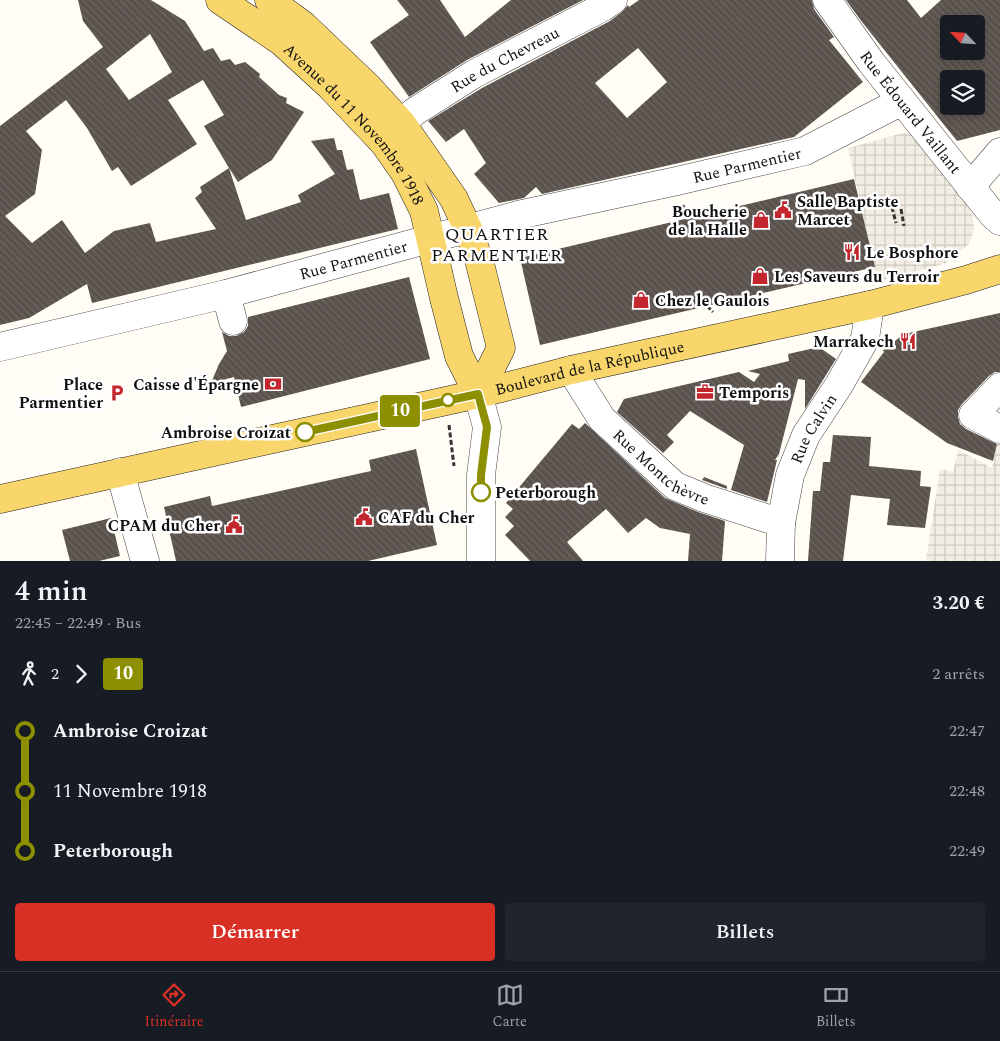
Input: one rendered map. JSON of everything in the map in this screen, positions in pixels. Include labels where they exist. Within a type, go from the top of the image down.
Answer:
[{"type":"main road","name":"Avenue du 11 Novembre 1918","points":[[220,0],[282,42],[330,86],[384,143],[405,174],[424,211],[459,356],[478,394]]},
{"type":"main road","name":"Avenue du 11 Novembre 1918","points":[[269,0],[303,25],[368,86],[402,124],[454,199],[468,229],[478,260],[501,348],[478,394]]},
{"type":"main road","name":"Boulevard de la République","points":[[0,499],[478,394],[571,370],[870,304],[1000,269]]},
{"type":"street","name":"Rue du Chevreau","points":[[402,124],[414,112],[474,74],[613,0]]},
{"type":"street","name":"Rue Édouard Vaillant","points":[[827,0],[902,101],[970,187],[1000,221]]},
{"type":"street","name":"Rue Parmentier","points":[[0,347],[226,294],[518,215],[805,151],[902,101]]},
{"type":"street","points":[[970,187],[1000,152]]},
{"type":"street","points":[[226,294],[233,321]]},
{"type":"street","name":"Rue Calvin","points":[[780,561],[781,523],[790,474],[806,435],[839,385],[865,339],[870,304]]},
{"type":"street","name":"Rue Montchèvre","points":[[571,370],[602,419],[675,486],[704,498],[781,523]]},
{"type":"street","points":[[1000,387],[973,416],[1000,429]]},
{"type":"street","points":[[478,394],[487,427],[481,475],[481,561]]},
{"type":"street","points":[[120,472],[145,561]]},
{"type":"path","points":[[892,207],[896,224]]},
{"type":"path","points":[[901,209],[904,226]]},
{"type":"shaded area","points":[[903,133],[912,135],[970,209],[974,229],[969,244],[947,263],[878,282],[848,148]]},
{"type":"shaded area","points":[[1000,429],[1000,561],[927,561],[940,469],[953,472],[958,450],[992,468]]},
{"type":"building","points":[[78,0],[151,0],[185,21],[204,51],[213,48],[221,61],[230,59],[235,65],[245,62],[260,74],[259,77],[279,95],[287,98],[286,103],[304,112],[272,160],[238,182],[229,168],[246,220],[301,202],[298,195],[335,174],[311,141],[334,138],[337,150],[342,150],[347,170],[353,169],[360,200],[389,193],[398,229],[92,303],[87,284],[29,318],[0,325],[0,126],[103,47],[83,21]],"holes":[[[150,34],[172,72],[129,100],[106,69]],[[203,80],[224,115],[204,126],[229,168],[200,187],[202,192],[195,198],[216,229],[156,242],[150,223],[114,231],[85,253],[62,220],[32,243],[5,216],[35,194],[42,150],[26,131],[66,100],[87,128],[112,171],[118,167],[131,186],[197,144],[168,100]]]},
{"type":"building","points":[[397,0],[440,0],[465,37],[511,0],[583,0],[467,60],[409,97],[370,42],[409,15]]},
{"type":"building","points":[[639,0],[812,0],[814,9],[834,37],[829,40],[863,82],[794,137],[542,194],[536,187],[524,198],[499,203],[474,174],[486,163],[464,129],[446,142],[428,121],[482,88],[610,21],[628,5],[629,7]],"holes":[[[638,48],[667,82],[627,118],[595,83]]]},
{"type":"building","points":[[846,0],[907,0],[921,18],[941,0],[1000,0],[1000,130],[957,141]]},
{"type":"building","points":[[854,179],[875,267],[540,345],[520,258]]},
{"type":"building","points":[[409,277],[430,359],[241,407],[234,377],[211,383],[227,351],[222,332],[229,336],[236,336],[244,332],[248,326],[248,317]]},
{"type":"building","points":[[1000,313],[1000,372],[995,372],[989,376],[958,410],[960,424],[966,429],[997,444],[993,461],[947,443],[861,382],[884,352],[883,350],[904,334]]},
{"type":"building","points":[[819,347],[836,359],[805,409],[805,380],[798,379],[779,454],[775,460],[777,460],[767,502],[731,490],[744,445],[690,411],[667,435],[674,442],[663,453],[617,412],[624,399],[739,372],[754,382],[760,374],[748,371],[789,361],[788,354]]},
{"type":"building","points":[[585,423],[665,498],[725,521],[722,561],[688,561],[690,534],[660,528],[646,518],[628,533],[606,509],[567,542],[583,561],[530,561],[505,535],[514,526],[505,517],[513,509],[506,503],[572,424],[579,429]]},
{"type":"building","points":[[833,435],[871,437],[869,466],[921,471],[920,486],[931,487],[925,528],[887,525],[890,499],[851,495],[843,561],[808,561],[813,491],[820,491],[823,462],[830,462]]},
{"type":"building","points":[[416,449],[437,545],[368,561],[176,561],[164,507],[210,496],[212,506],[371,471],[369,460]]},
{"type":"building","points":[[704,477],[727,486],[727,489],[702,480]]},
{"type":"building","points":[[111,518],[120,556],[99,561],[70,561],[62,530]]},
{"type":"bus line","name":"10","points":[[305,432],[478,394],[487,427],[481,475],[481,492]]},
{"type":"place","name":"Salle Baptiste Marcet","points":[[783,210]]},
{"type":"place","name":"Boucherie de la Halle","points":[[761,220]]},
{"type":"place","name":"Le Bosphore","points":[[852,252]]},
{"type":"place","name":"Les Saveurs du Terroir","points":[[760,276]]},
{"type":"place","name":"Chez le Gaulois","points":[[641,300]]},
{"type":"place","name":"Marrakech","points":[[908,341]]},
{"type":"place","name":"Caisse d'Épargne","points":[[273,384]]},
{"type":"place","name":"Temporis","points":[[705,392]]},
{"type":"place","name":"Place Parmentier","points":[[117,393]]},
{"type":"place","name":"Ambroise Croizat","points":[[305,432]]},
{"type":"place","name":"Peterborough","points":[[481,492]]},
{"type":"place","name":"CAF du Cher","points":[[364,517]]},
{"type":"place","name":"CPAM du Cher","points":[[234,525]]},
{"type":"district","name":"QUARTIER PARMENTIER","points":[[497,244]]}]
